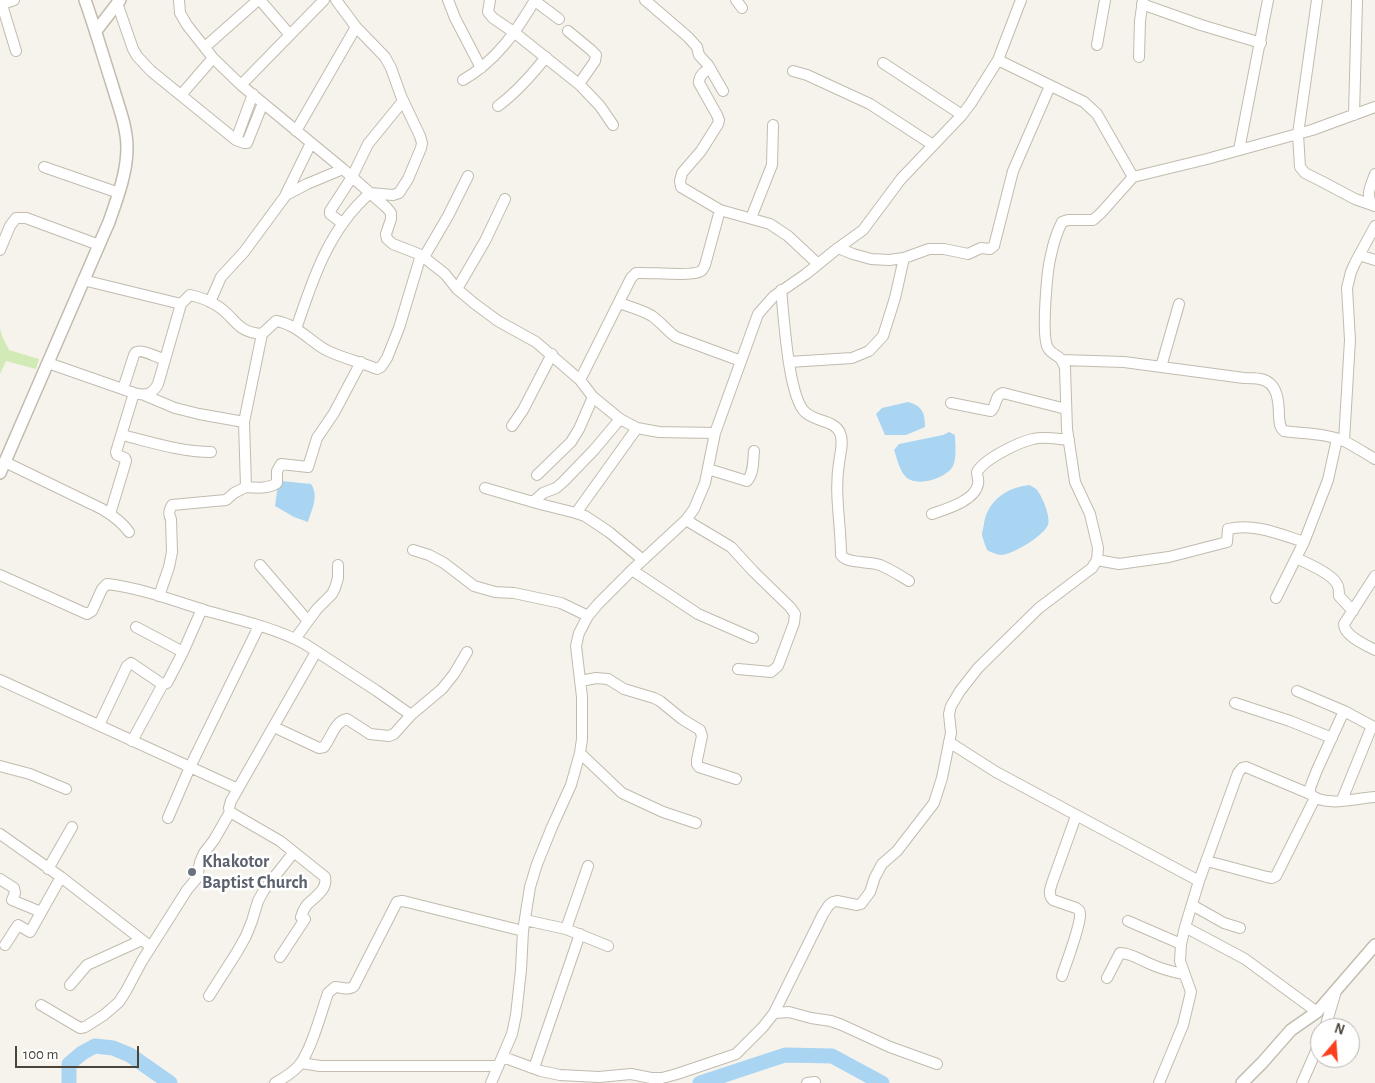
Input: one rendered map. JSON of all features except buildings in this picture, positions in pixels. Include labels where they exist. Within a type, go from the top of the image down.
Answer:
[{"type":"street","points":[[14,0],[1,5],[16,51]]},
{"type":"street","points":[[0,473],[99,245],[119,194],[125,167],[126,131],[85,0]]},
{"type":"street","points":[[179,0],[180,13],[187,25],[213,58],[241,85],[387,208],[391,213],[391,219]]},
{"type":"street","points":[[204,47],[259,0],[290,35]]},
{"type":"street","points":[[241,85],[324,0]]},
{"type":"street","points":[[336,0],[356,27],[385,57],[403,101],[418,128],[422,143],[418,157],[391,219],[386,234],[387,240],[423,256],[445,274],[457,289],[475,304],[498,321],[536,342],[552,354],[580,380],[593,397],[607,410],[620,418],[637,428],[659,432],[715,433]]},
{"type":"street","points":[[448,0],[455,18],[481,68]]},
{"type":"street","points":[[490,0],[488,12],[493,18],[579,84],[600,106],[613,125]]},
{"type":"street","points":[[463,80],[481,68],[502,49],[515,33],[535,0],[559,19]]},
{"type":"street","points":[[645,0],[697,47],[699,55],[710,68],[723,91]]},
{"type":"street","points":[[496,1070],[512,1034],[516,1015],[524,926],[530,888],[537,864],[571,785],[580,753],[582,697],[576,656],[578,632],[598,604],[686,520],[694,509],[708,469],[715,433],[758,314],[781,290],[806,274],[863,230],[901,179],[962,115],[998,60],[1020,0]]},
{"type":"street","points":[[1097,45],[1105,0]]},
{"type":"street","points":[[1239,150],[1268,0]]},
{"type":"street","points":[[1318,0],[1298,134],[1298,161],[1302,170],[1355,199],[1375,207]]},
{"type":"street","points":[[1354,115],[1357,1]]},
{"type":"street","points":[[96,31],[119,2]]},
{"type":"street","points":[[119,2],[137,56],[151,71],[236,140],[244,144],[247,143],[263,103]]},
{"type":"street","points":[[1139,57],[1140,21],[1143,2],[1201,25],[1261,44]]},
{"type":"street","points":[[296,131],[356,27]]},
{"type":"street","points":[[568,31],[596,55],[595,60],[579,84]]},
{"type":"street","points":[[498,106],[525,84],[546,57]]},
{"type":"street","points":[[181,95],[213,58]]},
{"type":"street","points":[[998,60],[1084,102],[1097,114],[1133,177]]},
{"type":"street","points":[[883,63],[962,115]]},
{"type":"street","points":[[710,68],[701,74],[698,82],[719,120],[701,151],[682,173],[681,187],[720,210],[770,224],[788,236],[818,264]]},
{"type":"street","points":[[793,71],[807,75],[870,104],[933,145]]},
{"type":"street","points":[[838,248],[871,259],[889,260],[904,258],[929,249],[944,249],[968,254],[980,248],[990,249],[994,246],[1014,171],[1050,86]]},
{"type":"street","points":[[236,140],[252,94]]},
{"type":"street","points":[[342,223],[330,214],[330,210],[352,177],[368,144],[403,101]]},
{"type":"street","points":[[301,1062],[320,1066],[496,1070],[534,1068],[560,1075],[578,1077],[631,1074],[662,1078],[736,1054],[774,1013],[829,905],[837,901],[857,905],[862,904],[870,892],[882,864],[897,851],[934,803],[942,778],[951,733],[949,714],[951,706],[960,690],[978,668],[1039,608],[1092,568],[1097,560],[1098,548],[1090,514],[1075,482],[1066,409],[1065,368],[1062,360],[1048,349],[1045,338],[1045,310],[1050,255],[1062,222],[1068,220],[1094,220],[1133,177],[1298,134],[1375,107]]},
{"type":"street","points":[[751,218],[772,165],[773,125]]},
{"type":"street","points":[[210,302],[220,277],[244,252],[286,195],[311,143]]},
{"type":"street","points":[[44,166],[119,194]]},
{"type":"street","points":[[286,195],[343,169]]},
{"type":"street","points":[[1375,174],[1368,195],[1375,207]]},
{"type":"street","points":[[246,487],[244,422],[262,334],[276,321],[285,322],[338,356],[377,369],[381,367],[387,358],[399,328],[423,256],[448,216],[468,176]]},
{"type":"street","points":[[296,329],[322,258],[342,223],[358,203],[370,193],[393,195],[399,193],[404,186]]},
{"type":"street","points":[[457,289],[485,241],[504,199]]},
{"type":"street","points":[[580,380],[631,278],[636,273],[687,274],[700,272],[720,210]]},
{"type":"street","points":[[0,250],[10,226],[16,218],[26,218],[99,245]]},
{"type":"street","points":[[1276,598],[1304,542],[1328,480],[1340,440],[1350,340],[1347,288],[1351,272],[1375,226]]},
{"type":"street","points":[[1359,255],[1375,260]]},
{"type":"street","points":[[789,362],[852,358],[869,351],[883,336],[895,298],[904,258]]},
{"type":"street","points":[[84,280],[181,304]]},
{"type":"street","points":[[781,290],[789,362],[795,394],[799,404],[805,413],[837,428],[841,434],[842,445],[837,482],[841,555],[849,560],[872,562],[880,565],[909,581]]},
{"type":"street","points":[[139,394],[154,391],[158,384],[181,304],[190,294],[216,304],[244,331],[262,334]]},
{"type":"street","points":[[619,303],[653,317],[676,337],[741,362]]},
{"type":"street","points":[[1161,367],[1179,304]]},
{"type":"street","points":[[124,389],[136,352],[142,352],[165,360]]},
{"type":"street","points":[[512,426],[523,410],[552,354]]},
{"type":"street","points":[[1062,360],[1124,362],[1260,379],[1269,382],[1275,388],[1281,429],[1340,440],[1375,459]]},
{"type":"street","points":[[159,596],[172,552],[169,510],[172,505],[226,500],[246,487],[261,488],[274,486],[277,483],[277,471],[281,464],[308,467],[317,438],[338,406],[360,362]]},
{"type":"street","points":[[48,363],[175,408],[244,422]]},
{"type":"street","points":[[951,404],[991,411],[994,409],[997,398],[1003,393],[1066,409]]},
{"type":"street","points":[[110,514],[126,460],[117,455],[116,452],[139,394]]},
{"type":"street","points":[[538,475],[571,442],[593,397]]},
{"type":"street","points":[[533,502],[543,493],[556,488],[563,482],[594,450],[620,418]]},
{"type":"street","points":[[576,513],[637,428]]},
{"type":"street","points":[[122,435],[195,452],[211,452]]},
{"type":"street","points":[[932,514],[964,501],[978,486],[979,481],[976,472],[979,467],[1004,451],[1032,439],[1069,440]]},
{"type":"street","points":[[708,469],[747,481],[752,472],[754,451]]},
{"type":"street","points":[[5,462],[110,514],[125,526],[129,532]]},
{"type":"street","points":[[485,488],[576,513],[596,522],[643,560]]},
{"type":"street","points":[[686,520],[731,547],[790,607],[794,614],[794,623],[775,670],[771,672],[738,669]]},
{"type":"street","points":[[1097,560],[1119,564],[1169,557],[1227,542],[1228,529],[1247,526],[1265,529],[1304,542]]},
{"type":"street","points":[[413,550],[429,555],[444,563],[474,586],[495,592],[514,593],[561,603],[588,616]]},
{"type":"street","points":[[1296,558],[1326,574],[1337,583],[1339,596],[1354,610]]},
{"type":"street","points":[[260,564],[308,621]]},
{"type":"street","points":[[296,639],[317,608],[332,594],[336,583],[338,565]]},
{"type":"street","points":[[632,570],[698,614],[753,638]]},
{"type":"street","points":[[0,575],[87,614],[92,611],[102,589],[107,584],[159,596],[259,626],[296,639],[378,691],[411,715]]},
{"type":"street","points":[[1375,576],[1344,624],[1346,632],[1375,650]]},
{"type":"street","points":[[132,741],[163,684],[167,683],[170,679],[184,652],[202,609]]},
{"type":"street","points":[[168,818],[190,767],[259,626]]},
{"type":"street","points":[[136,627],[184,652]]},
{"type":"street","points":[[41,1005],[80,1028],[85,1027],[104,1015],[118,1002],[150,947],[187,890],[197,878],[200,862],[230,812],[231,801],[316,652]]},
{"type":"street","points":[[274,728],[320,748],[324,747],[338,724],[347,719],[370,734],[389,736],[394,734],[411,715],[442,689],[454,674],[467,652]]},
{"type":"street","points":[[98,725],[127,666],[131,663],[163,684]]},
{"type":"street","points":[[581,681],[596,678],[608,679],[624,689],[660,701],[682,720],[700,730],[702,736],[697,760],[699,768],[736,779]]},
{"type":"street","points":[[0,680],[238,789]]},
{"type":"street","points":[[1297,691],[1374,726],[1342,800]]},
{"type":"street","points":[[1235,703],[1290,721],[1332,738]]},
{"type":"street","points":[[1207,861],[1267,877],[1272,878],[1276,876],[1312,796],[1310,788],[1344,711]]},
{"type":"street","points":[[949,742],[996,772],[1199,881]]},
{"type":"street","points":[[580,753],[622,793],[663,812],[696,823]]},
{"type":"street","points":[[0,766],[30,774],[66,789]]},
{"type":"street","points":[[1159,1083],[1183,1025],[1191,992],[1180,961],[1185,926],[1199,881],[1238,773],[1242,768],[1250,768],[1327,801],[1375,797]]},
{"type":"street","points":[[230,812],[280,841],[325,877],[325,887],[305,907],[301,917],[305,919],[280,957]]},
{"type":"street","points":[[1062,976],[1079,924],[1080,914],[1076,908],[1050,898],[1049,893],[1054,874],[1076,816]]},
{"type":"street","points":[[48,868],[72,827]]},
{"type":"street","points":[[0,834],[61,877],[150,947]]},
{"type":"street","points":[[209,996],[246,936],[258,901],[264,890],[294,852]]},
{"type":"street","points":[[566,928],[588,866]]},
{"type":"street","points":[[5,945],[18,925],[30,932],[61,877]]},
{"type":"street","points":[[0,878],[14,888],[15,893],[12,900],[41,912]]},
{"type":"street","points":[[275,1083],[290,1074],[301,1062],[328,994],[335,987],[348,989],[354,986],[398,902],[402,901],[524,926],[566,928],[608,946]]},
{"type":"street","points":[[1192,905],[1224,923],[1240,928]]},
{"type":"street","points":[[1128,922],[1181,944]]},
{"type":"street","points":[[1185,926],[1245,959],[1317,1012]]},
{"type":"street","points":[[534,1068],[580,934]]},
{"type":"street","points":[[70,985],[87,965],[142,940]]},
{"type":"street","points":[[1242,1083],[1290,1030],[1317,1012],[1373,951]]},
{"type":"street","points":[[1107,978],[1120,953],[1129,954],[1149,964],[1184,974]]},
{"type":"street","points":[[1329,1018],[1336,991]]},
{"type":"street","points":[[774,1013],[789,1012],[831,1021],[890,1047],[937,1064]]},
{"type":"street","points":[[1302,1083],[1310,1065]]},
{"type":"street","points":[[807,1083],[815,1082]]},
{"type":"green space","points":[[0,328],[9,350],[39,359],[36,369],[6,361],[0,374]]},
{"type":"water","points":[[908,402],[917,405],[922,410],[925,427],[906,435],[885,435],[876,414],[882,408]]},
{"type":"water","points":[[949,432],[955,435],[956,451],[953,466],[949,471],[937,478],[923,482],[910,480],[905,476],[894,450],[899,444],[943,435]]},
{"type":"water","points":[[281,481],[311,484],[315,498],[308,522],[294,517],[275,506],[278,485]]},
{"type":"water","points":[[1029,485],[1038,492],[1047,512],[1049,521],[1045,530],[1028,544],[1007,554],[996,554],[987,550],[982,533],[990,507],[1006,492]]},
{"type":"waterway","points":[[69,1083],[69,1064],[82,1053],[95,1046],[113,1048],[130,1055],[170,1083]]},
{"type":"waterway","points":[[700,1083],[785,1055],[832,1056],[882,1083]]},
{"type":"place","name":"Khakotor Baptist Church","points":[[192,872]]}]
